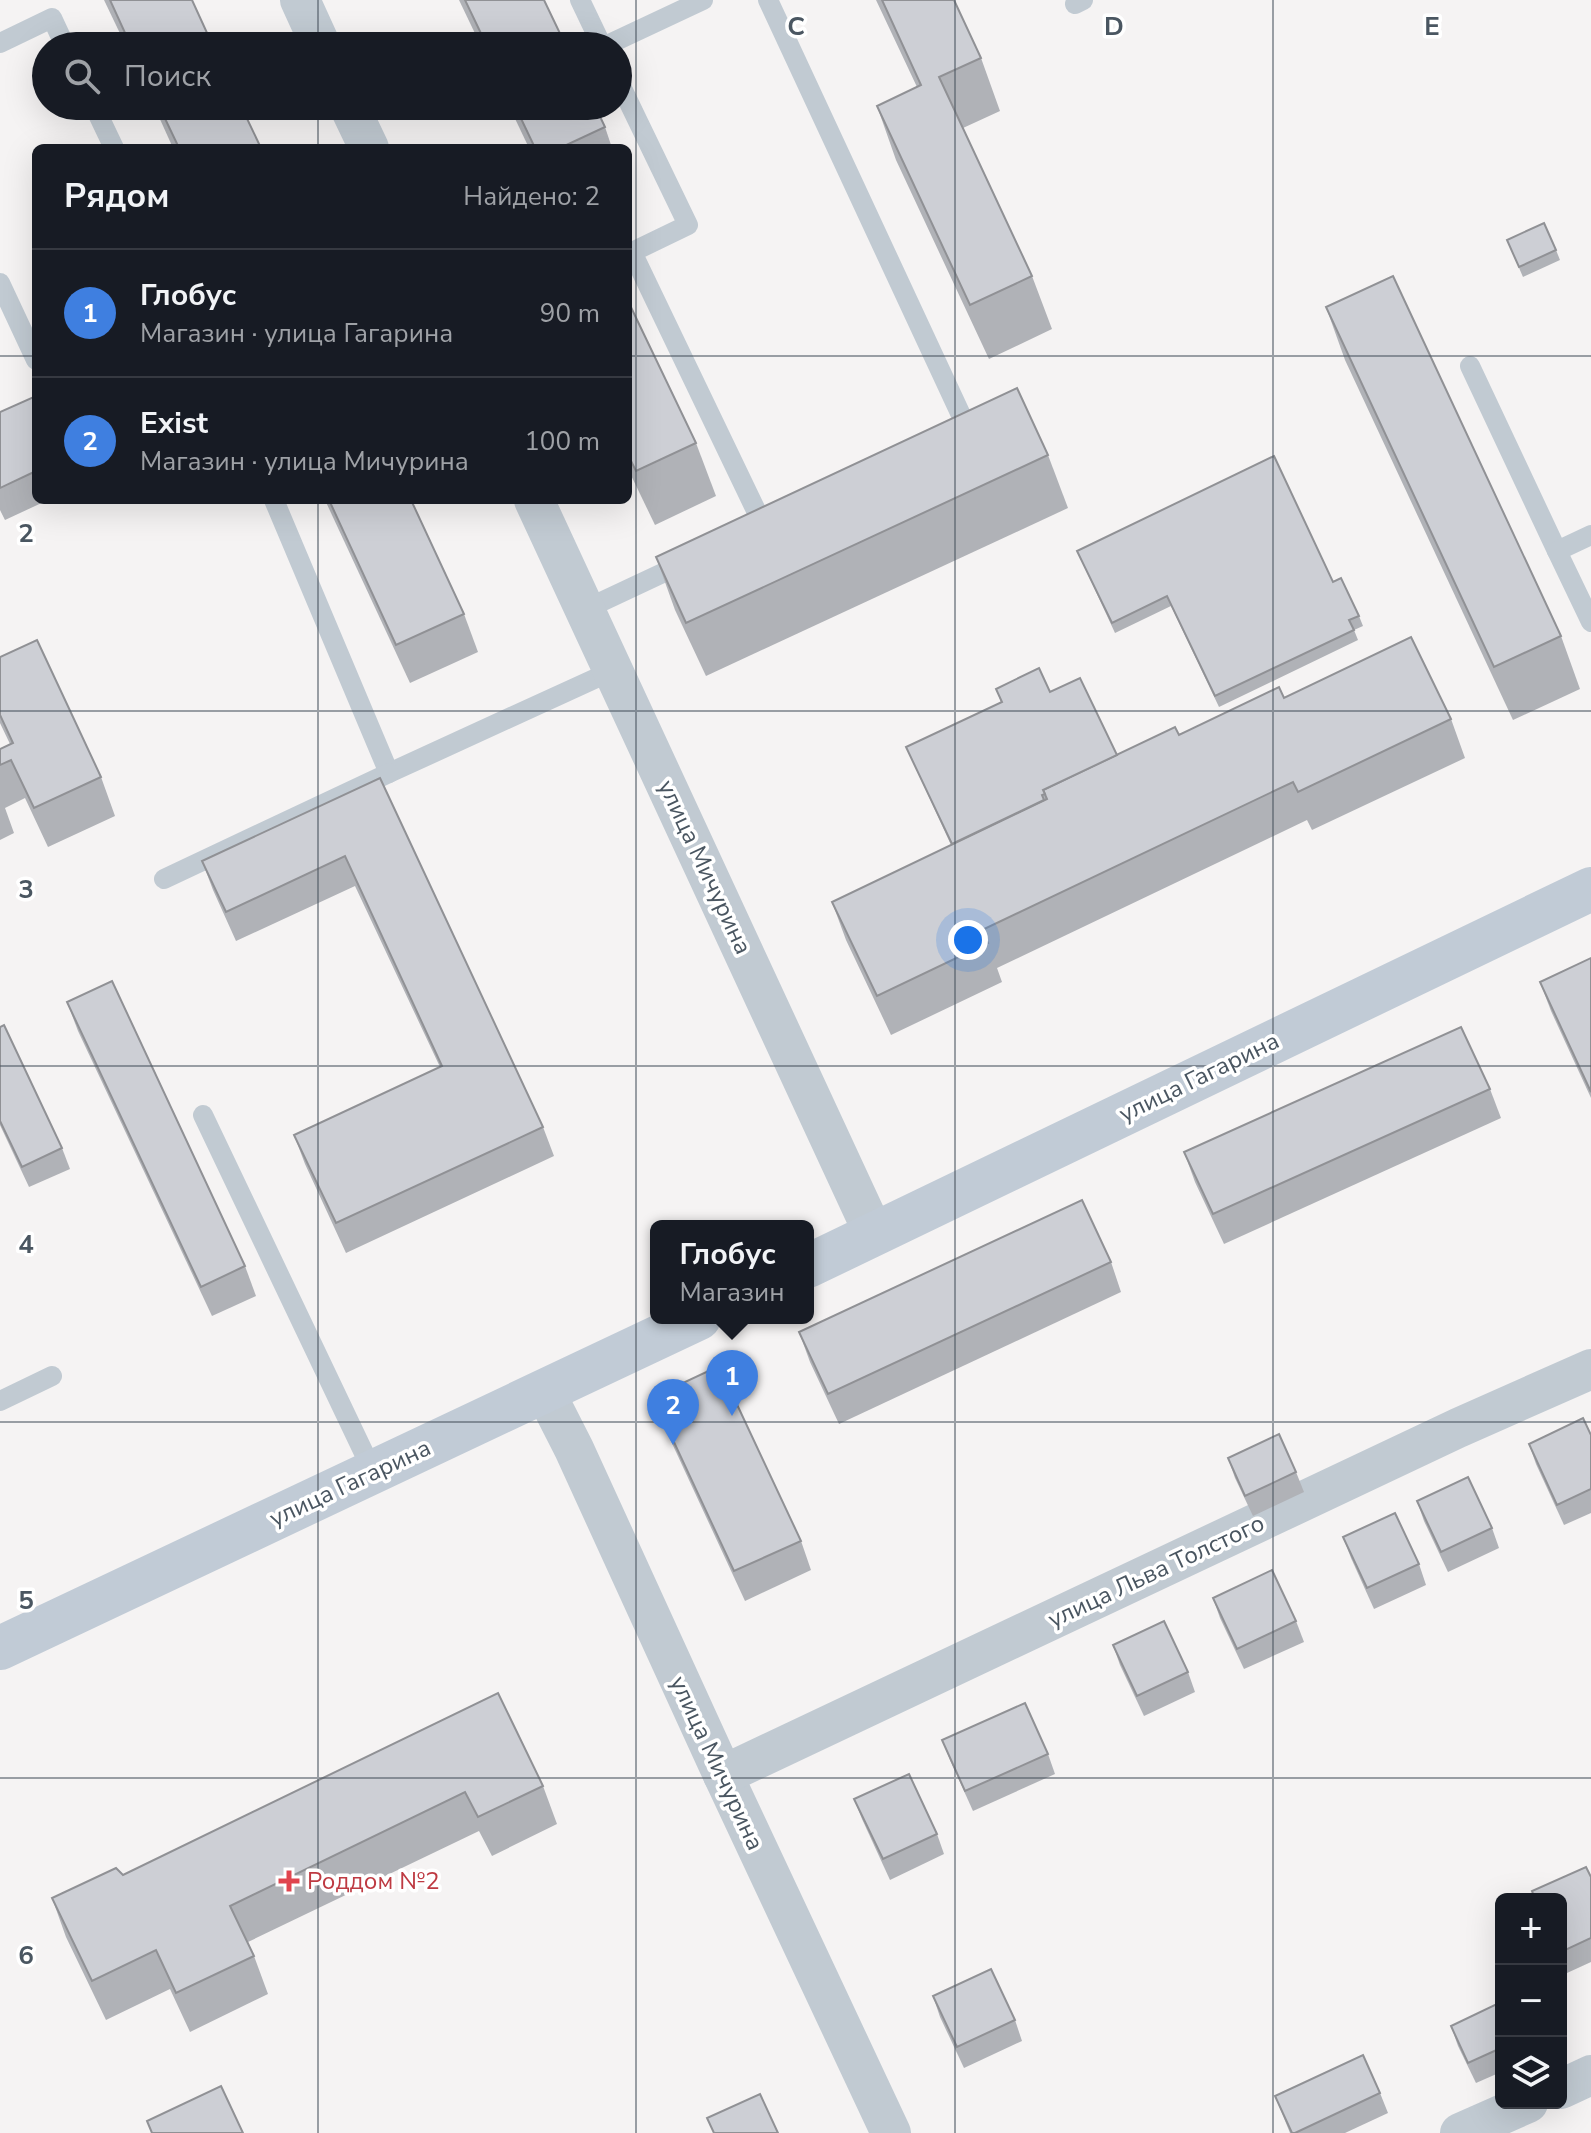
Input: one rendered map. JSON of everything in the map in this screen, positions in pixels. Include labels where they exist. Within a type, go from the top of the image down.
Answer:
[{"type":"main road","name":"улица Гагарина","points":[[814,1263],[1591,889]]},
{"type":"main road","name":"улица Гагарина","points":[[0,1648],[687,1324]]},
{"type":"street","points":[[300,0],[315,32]]},
{"type":"street","points":[[356,120],[367,144]]},
{"type":"street","name":"улица Мичурина","points":[[536,504],[874,1234]]},
{"type":"street","name":"улица Льва Толстого","points":[[723,1775],[1458,1428],[1591,1369]]},
{"type":"street","name":"улица Мичурина","points":[[545,1392],[891,2133]]},
{"type":"street","points":[[1567,2086],[1591,2075]]},
{"type":"street","points":[[1460,2133],[1514,2109]]},
{"type":"lane","points":[[580,0],[596,32]]},
{"type":"lane","points":[[632,33],[703,0]]},
{"type":"lane","points":[[768,0],[968,430],[941,443]]},
{"type":"lane","points":[[0,43],[52,18],[58,32]]},
{"type":"lane","points":[[632,109],[688,225],[632,252]]},
{"type":"lane","points":[[101,120],[112,144]]},
{"type":"lane","points":[[632,257],[763,525]]},
{"type":"lane","points":[[0,283],[32,351]]},
{"type":"lane","points":[[1470,366],[1591,622]]},
{"type":"lane","points":[[276,504],[389,773]]},
{"type":"lane","points":[[1557,551],[1591,535]]},
{"type":"lane","points":[[586,609],[708,552]]},
{"type":"lane","points":[[164,879],[614,670]]},
{"type":"lane","points":[[203,1115],[373,1472]]},
{"type":"lane","points":[[0,1401],[52,1376]]},
{"type":"building","points":[[110,0],[192,0],[207,32],[125,32]]},
{"type":"building","points":[[465,0],[544,0],[559,32],[480,32]]},
{"type":"building","points":[[882,0],[954,0],[981,58],[939,77],[1032,276],[970,305],[877,106],[921,85]]},
{"type":"building","points":[[166,120],[248,120],[259,144],[177,144]]},
{"type":"building","points":[[522,120],[602,120],[605,127],[569,144],[533,144]]},
{"type":"building","points":[[1544,223],[1556,250],[1519,267],[1507,240]]},
{"type":"building","points":[[1393,276],[1561,636],[1494,667],[1326,307]]},
{"type":"building","points":[[632,309],[696,443],[636,471],[632,463]]},
{"type":"building","points":[[1017,388],[1048,455],[686,623],[656,557]]},
{"type":"building","points":[[32,398],[32,473],[0,488],[0,412]]},
{"type":"building","points":[[1274,456],[1333,582],[1341,578],[1359,616],[1349,620],[1354,630],[1215,696],[1167,596],[1112,623],[1077,551]]},
{"type":"building","points":[[331,504],[413,504],[464,614],[396,645]]},
{"type":"building","points":[[1411,637],[1451,719],[1298,792],[1293,782],[982,930],[988,943],[877,996],[832,902],[1047,799],[1043,790],[1175,727],[1179,735],[1279,687],[1284,698]]},
{"type":"building","points":[[37,640],[101,777],[34,808],[11,760],[0,765],[0,749],[13,743],[0,715],[0,657]]},
{"type":"building","points":[[1039,668],[1050,692],[1080,678],[1117,755],[1043,790],[1044,800],[952,844],[906,747],[1002,702],[996,689]]},
{"type":"building","points":[[380,778],[543,1127],[336,1223],[294,1135],[442,1066],[345,856],[226,912],[202,861]]},
{"type":"building","points":[[1591,958],[1591,1092],[1540,982]]},
{"type":"building","points":[[112,981],[245,1266],[201,1287],[67,1002]]},
{"type":"building","points":[[4,1025],[62,1148],[22,1167],[0,1121],[0,1027]]},
{"type":"building","points":[[1461,1027],[1490,1089],[1213,1214],[1184,1152]]},
{"type":"building","points":[[1082,1200],[1111,1262],[828,1394],[799,1332]]},
{"type":"building","points":[[719,1366],[801,1541],[734,1571],[653,1397]]},
{"type":"building","points":[[1583,1418],[1591,1435],[1591,1489],[1557,1505],[1529,1444]]},
{"type":"building","points":[[1279,1434],[1296,1472],[1245,1496],[1228,1458]]},
{"type":"building","points":[[1468,1477],[1492,1528],[1441,1552],[1417,1501]]},
{"type":"building","points":[[1395,1513],[1419,1564],[1367,1588],[1343,1537]]},
{"type":"building","points":[[1272,1570],[1296,1621],[1237,1649],[1213,1598]]},
{"type":"building","points":[[1164,1621],[1188,1672],[1137,1696],[1113,1645]]},
{"type":"building","points":[[498,1693],[543,1786],[478,1817],[465,1792],[230,1906],[254,1956],[176,1993],[156,1950],[92,1981],[52,1898],[116,1868],[123,1875]]},
{"type":"building","points":[[1025,1703],[1048,1754],[965,1791],[942,1740]]},
{"type":"building","points":[[909,1774],[937,1834],[883,1859],[854,1799]]},
{"type":"building","points":[[1586,1867],[1591,1877],[1591,1938],[1567,1949],[1567,1893],[1532,1891]]},
{"type":"building","points":[[991,1969],[1015,2020],[957,2047],[933,1996]]},
{"type":"building","points":[[1495,2005],[1495,2051],[1468,2063],[1451,2026]]},
{"type":"building","points":[[1363,2055],[1380,2093],[1292,2133],[1275,2096]]},
{"type":"building","points":[[221,2086],[243,2133],[152,2133],[147,2121]]},
{"type":"building","points":[[760,2094],[778,2133],[714,2133],[707,2118]]},
{"type":"place","name":"Глобус","points":[[732,1416]]},
{"type":"place","name":"Exist","points":[[673,1445]]},
{"type":"place","name":"Роддом №2","points":[[289,1881]]}]
